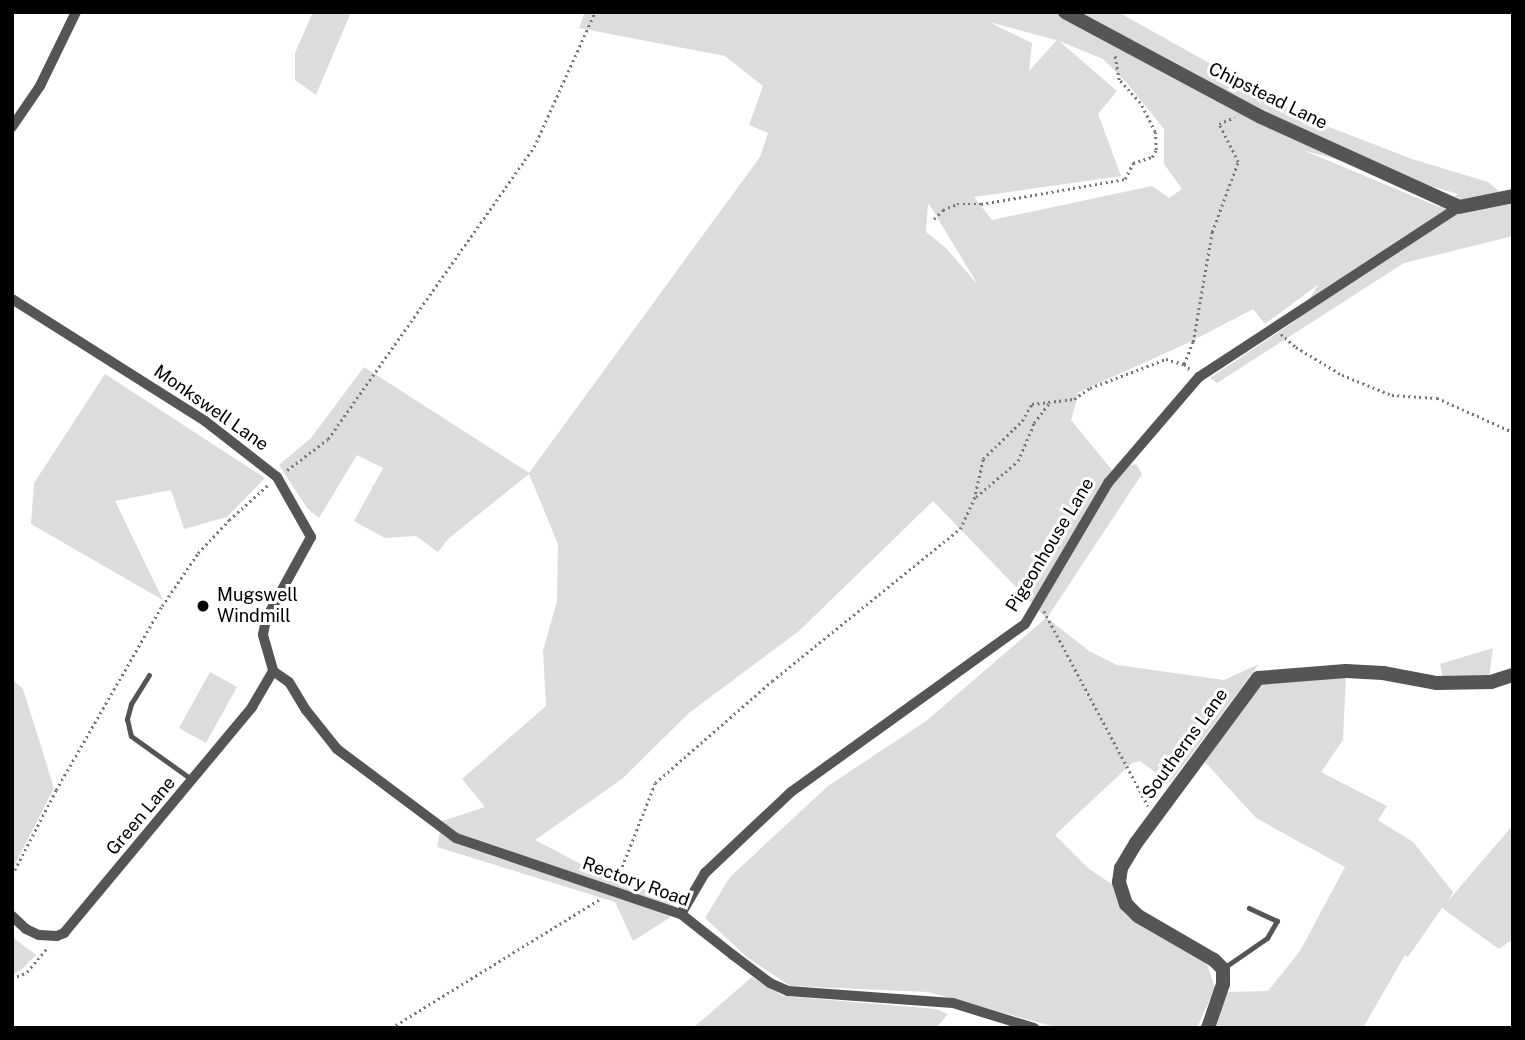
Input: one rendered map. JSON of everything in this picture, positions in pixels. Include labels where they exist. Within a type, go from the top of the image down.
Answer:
[{"type":"street","points":[[12,127],[40,86],[76,12]]},
{"type":"street","name":"Chipstead Lane","points":[[1065,12],[1250,111],[1459,207]]},
{"type":"street","points":[[1459,207],[1513,196]]},
{"type":"street","name":"Pigeonhouse Lane","points":[[681,914],[705,873],[791,792],[1025,624],[1108,483],[1199,377],[1459,207]]},
{"type":"street","name":"Monkswell Lane","points":[[12,299],[205,421],[277,477],[311,537],[266,619],[263,635],[273,671]]},
{"type":"street","name":"Green Lane","points":[[57,936],[64,933],[194,781],[252,708],[273,671]]},
{"type":"street","name":"Rectory Road","points":[[273,671],[289,682],[306,710],[337,749],[456,838],[681,914],[770,983],[788,991],[953,1003],[1034,1028]]},
{"type":"street","name":"Southerns Lane","points":[[1223,969],[1214,960],[1138,916],[1126,904],[1119,882],[1121,868],[1154,818],[1258,678],[1346,671],[1382,673],[1437,683],[1491,682],[1513,675]]},
{"type":"street","points":[[12,916],[26,929],[39,935],[57,936]]},
{"type":"street","points":[[1208,1028],[1223,984],[1223,969]]},
{"type":"lane","points":[[149,675],[131,704],[127,719],[131,736],[194,781]]},
{"type":"lane","points":[[1223,969],[1258,946],[1272,932],[1277,921],[1249,908]]},
{"type":"path","points":[[12,875],[56,790],[162,606],[198,553],[229,520],[277,477],[328,439],[534,147],[595,12]]},
{"type":"path","points":[[934,219],[943,210],[957,204],[981,204],[1125,179],[1133,163],[1152,157],[1156,150],[1154,132],[1140,103],[1119,80],[1114,62],[1114,39]]},
{"type":"path","points":[[1184,364],[1193,342],[1212,232],[1238,162],[1219,124],[1250,111]]},
{"type":"path","points":[[1274,327],[1296,347],[1342,375],[1392,395],[1437,398],[1513,432]]},
{"type":"path","points":[[391,1028],[611,892],[655,783],[772,681],[960,529],[974,499],[983,459],[1023,421],[1032,404],[1074,399],[1090,388],[1166,359],[1184,364],[1199,377]]},
{"type":"path","points":[[974,499],[1018,461],[1034,423],[1050,402]]},
{"type":"path","points":[[1039,602],[1154,818]]},
{"type":"path","points":[[12,979],[27,972],[57,936]]},
{"type":"shaded area","points":[[313,12],[351,12],[316,95],[295,80],[295,53]]},
{"type":"shaded area","points":[[585,12],[1118,12],[1311,120],[1412,159],[1488,182],[1513,203],[1513,236],[1404,263],[1217,383],[1210,378],[1295,321],[1319,284],[1265,324],[1253,309],[1190,342],[1079,392],[1071,420],[1112,470],[1136,464],[1142,474],[1047,618],[1089,651],[1117,665],[1224,680],[1259,664],[1170,783],[1140,761],[1132,763],[1055,835],[1089,869],[1116,887],[1124,911],[1207,964],[1215,988],[1197,1028],[1059,1028],[928,992],[790,986],[748,958],[705,918],[730,877],[828,786],[926,721],[1046,618],[933,501],[799,631],[689,713],[622,779],[535,840],[615,882],[676,898],[669,918],[633,941],[615,902],[437,847],[442,821],[485,807],[462,779],[546,706],[543,651],[557,601],[558,544],[529,474],[448,539],[438,552],[416,536],[385,538],[354,521],[383,468],[357,455],[319,518],[307,508],[279,465],[311,438],[364,367],[529,473],[760,157],[768,133],[749,125],[763,86],[725,56],[579,28]],"holes":[[[989,22],[1056,40],[1029,71],[1032,43]],[[1059,41],[1103,59],[1126,82],[1164,129],[1164,164],[1182,189],[1169,198],[1152,186],[992,220],[974,197],[1121,176],[1098,114],[1117,91]],[[1303,150],[1458,194],[1439,207]],[[929,204],[978,285],[946,248],[926,232]]]},
{"type":"shaded area","points":[[105,374],[265,478],[227,517],[184,529],[171,490],[115,501],[163,600],[31,524],[34,483]]},
{"type":"shaded area","points":[[1493,648],[1489,677],[1443,678],[1440,664]]},
{"type":"shaded area","points":[[210,672],[237,687],[206,743],[179,728]]},
{"type":"shaded area","points":[[1346,674],[1343,740],[1321,772],[1387,806],[1378,820],[1413,842],[1453,892],[1448,901],[1513,825],[1513,939],[1499,949],[1442,908],[1408,957],[1405,955],[1363,1028],[1216,1028],[1227,992],[1268,991],[1300,951],[1345,867],[1256,818],[1205,762],[1261,684]]},
{"type":"shaded area","points":[[12,679],[23,689],[54,788],[12,870]]},
{"type":"shaded area","points":[[12,937],[36,955],[20,971],[12,974]]},
{"type":"shaded area","points":[[752,977],[783,996],[936,1009],[948,1014],[936,1028],[693,1028]]},
{"type":"place","name":"Mugswell Windmill","points":[[203,606]]}]
